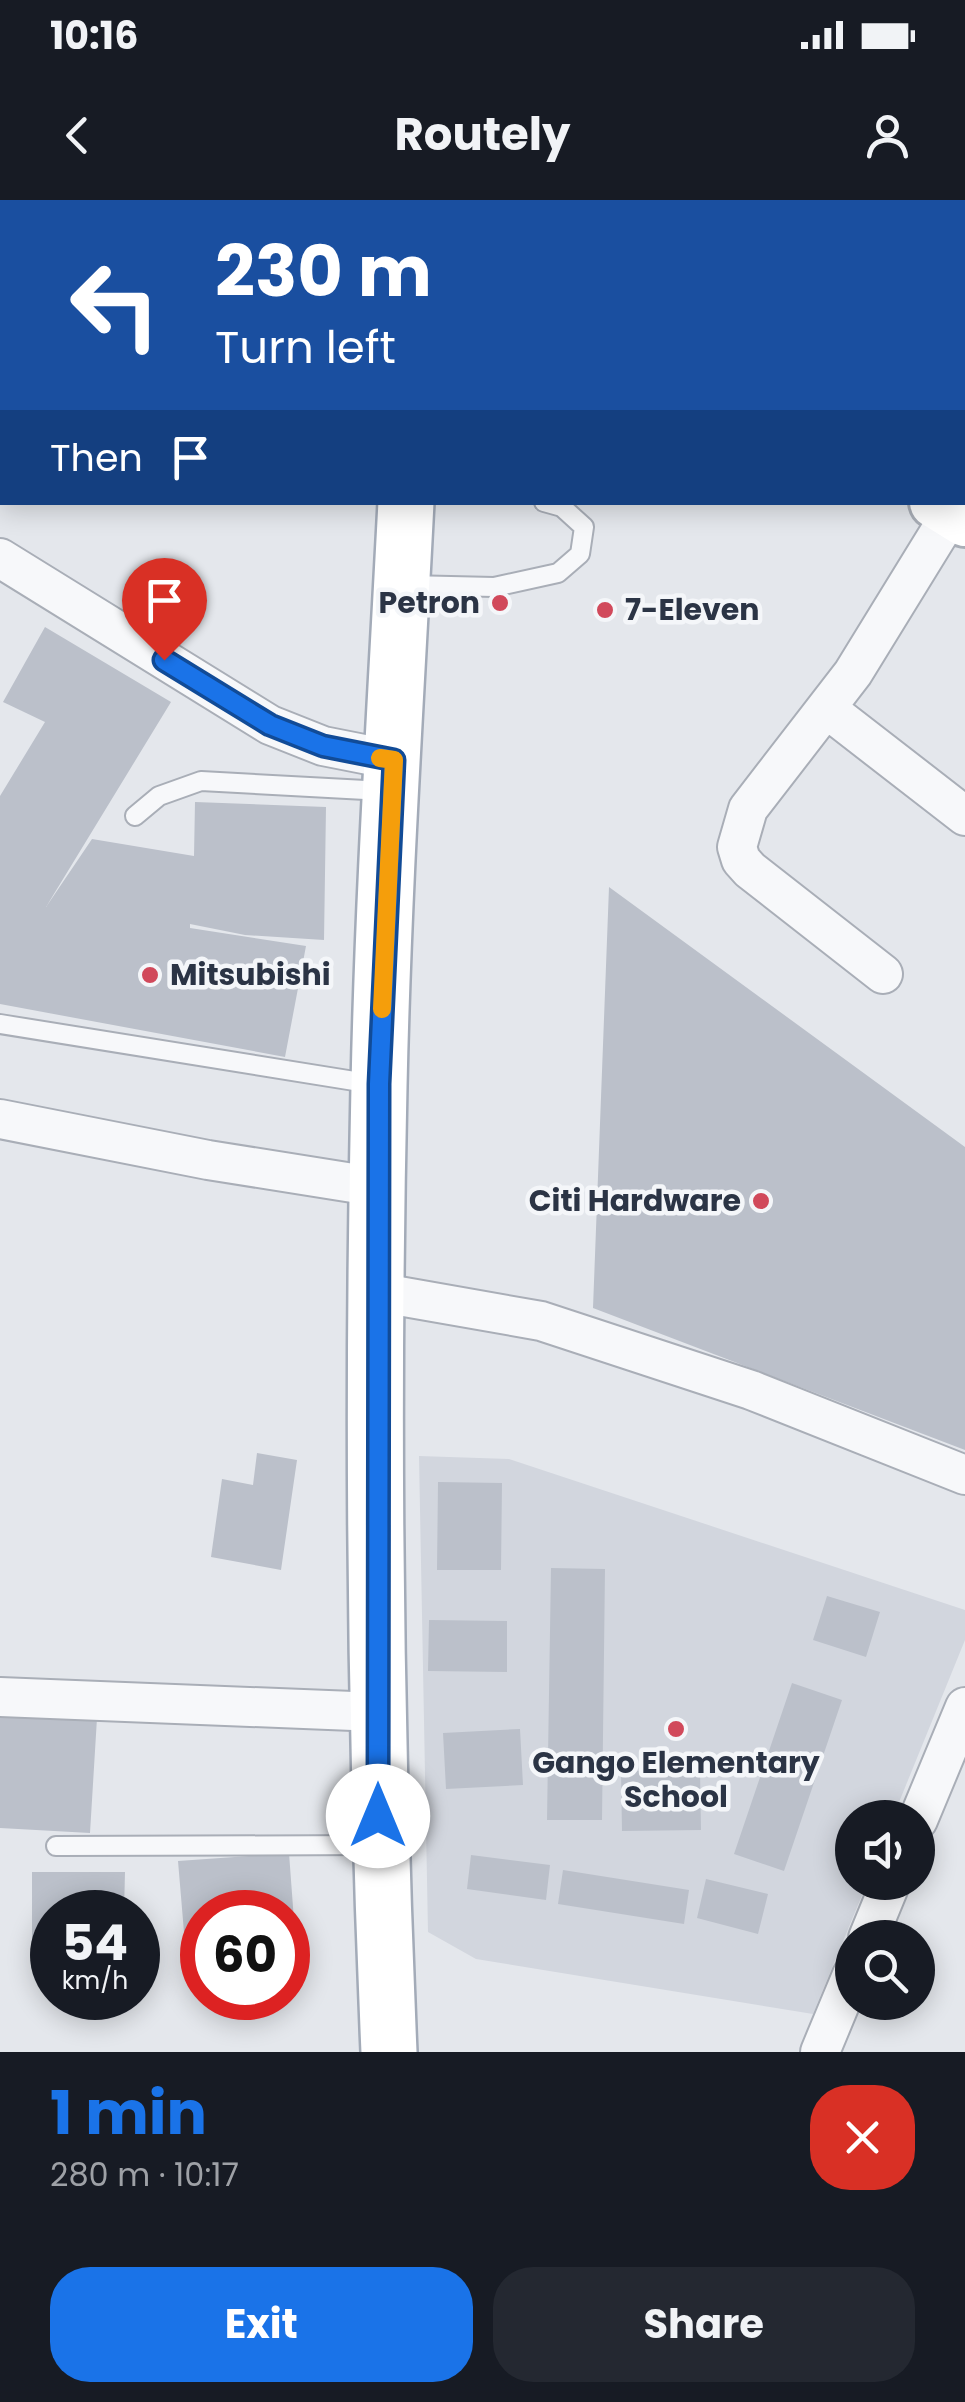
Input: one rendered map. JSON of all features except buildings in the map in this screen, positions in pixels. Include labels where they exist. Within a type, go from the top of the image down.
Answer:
[{"type":"main road","points":[[388,2052],[380,1845],[376,1292],[379,1084],[406,505]]},
{"type":"street","points":[[883,974],[750,870],[738,853],[738,836],[756,796],[853,673],[951,512]]},
{"type":"street","points":[[0,558],[270,725],[393,776]]},
{"type":"street","points":[[827,710],[965,816]]},
{"type":"street","points":[[0,1119],[208,1160],[378,1187]]},
{"type":"street","points":[[376,1292],[541,1321],[751,1390],[965,1475]]},
{"type":"street","points":[[0,1697],[378,1712]]},
{"type":"street","points":[[926,1800],[965,1707]]},
{"type":"street","points":[[820,2052],[835,2016]]},
{"type":"lane","points":[[402,585],[494,587],[558,573],[580,554],[584,528],[555,505]]},
{"type":"lane","points":[[135,816],[159,796],[200,781],[393,776]]},
{"type":"lane","points":[[0,1024],[379,1084]]},
{"type":"lane","points":[[56,1846],[380,1845]]},
{"type":"shaded area","name":"Gango Elementary School","points":[[419,1456],[509,1459],[965,1610],[965,1640],[900,1800],[835,1800],[835,1900],[860,1900],[852,1920],[835,1920],[835,1961],[813,2014],[476,1959],[428,1932]]},
{"type":"slow traffic","points":[[380,758],[394,760],[382,1009]]},
{"type":"place","name":"Petron","points":[[500,603]]},
{"type":"place","name":"7-Eleven","points":[[605,610]]},
{"type":"place","name":"Mitsubishi","points":[[150,975]]},
{"type":"place","name":"Citi Hardware","points":[[761,1201]]},
{"type":"place","name":"Gango Elementary School","points":[[676,1729]]},
{"type":"route","points":[[164,660],[270,725],[303,740],[394,760],[379,1084],[378,1816]]}]
